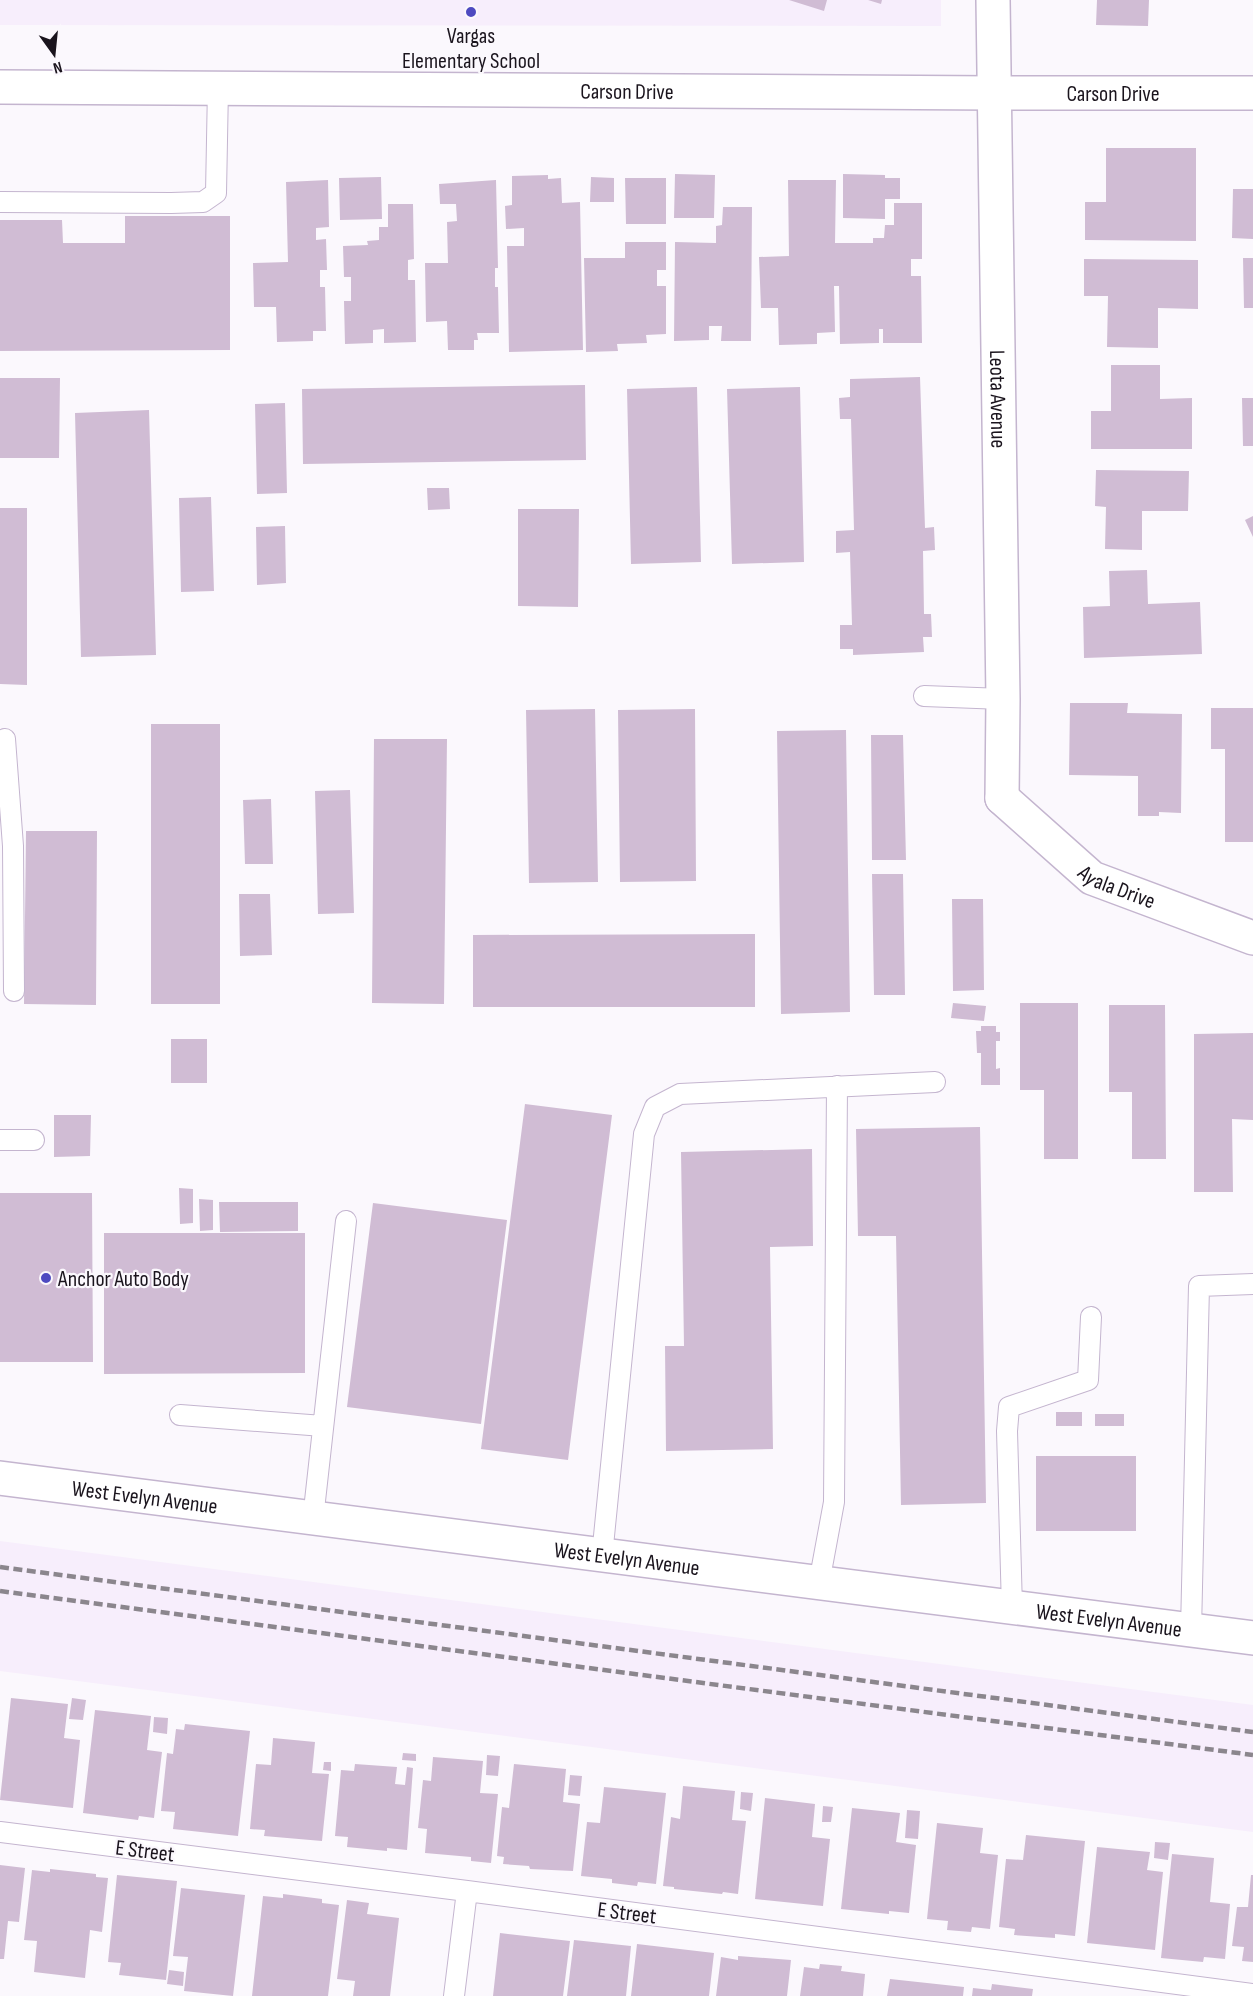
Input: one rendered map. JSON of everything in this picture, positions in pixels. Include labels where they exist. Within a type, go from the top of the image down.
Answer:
[{"type":"street","name":"Leota Avenue","points":[[993,0],[1003,699],[1002,798]]},
{"type":"street","name":"Carson Drive","points":[[0,87],[1253,93]]},
{"type":"street","name":"Ayala Drive","points":[[1002,798],[1092,878],[1253,938]]},
{"type":"street","name":"West Evelyn Avenue","points":[[0,1478],[1253,1638]]},
{"type":"lane","points":[[0,202],[204,202],[216,193],[218,87]]},
{"type":"lane","points":[[924,696],[1003,699]]},
{"type":"lane","points":[[5,739],[14,846],[14,991]]},
{"type":"lane","points":[[602,1556],[644,1134],[655,1107],[680,1094],[935,1082]]},
{"type":"lane","points":[[819,1583],[834,1502],[837,1086]]},
{"type":"lane","points":[[0,1140],[34,1140]]},
{"type":"lane","points":[[313,1519],[346,1221]]},
{"type":"lane","points":[[1191,1630],[1199,1286],[1253,1284]]},
{"type":"lane","points":[[1012,1608],[1006,1431],[1009,1407],[1088,1380],[1091,1317]]},
{"type":"lane","points":[[180,1416],[323,1426]]},
{"type":"lane","name":"E Street","points":[[0,1832],[1253,1994]]},
{"type":"lane","points":[[454,1996],[467,1891]]},
{"type":"shaded area","name":"Vargas Elementary School","points":[[0,0],[941,0],[941,26],[0,25]]},
{"type":"shaded area","points":[[0,1541],[1253,1705],[1253,1832],[0,1671]]},
{"type":"building","points":[[789,0],[827,0],[824,11]]},
{"type":"building","points":[[868,0],[882,0],[881,4]]},
{"type":"building","points":[[1097,0],[1149,0],[1148,26],[1096,25]]},
{"type":"building","points":[[1106,148],[1196,148],[1196,241],[1085,240],[1085,202],[1106,202]]},
{"type":"building","points":[[675,174],[715,175],[714,218],[674,218]]},
{"type":"building","points":[[843,174],[885,175],[885,178],[900,178],[900,199],[885,199],[885,219],[843,218]]},
{"type":"building","points":[[548,175],[548,179],[561,178],[562,203],[580,202],[583,350],[509,352],[507,246],[524,246],[524,228],[506,229],[505,206],[512,205],[512,176]]},
{"type":"building","points":[[381,177],[382,219],[340,220],[339,178]]},
{"type":"building","points":[[591,177],[614,178],[614,202],[590,202]]},
{"type":"building","points":[[625,178],[666,178],[666,224],[626,224]]},
{"type":"building","points":[[328,180],[329,227],[316,228],[316,240],[326,239],[327,270],[320,270],[320,287],[325,287],[326,331],[313,331],[313,341],[277,342],[276,307],[254,307],[253,263],[288,262],[286,182]]},
{"type":"building","points":[[496,180],[498,268],[495,268],[495,287],[498,287],[499,333],[477,333],[478,340],[474,340],[474,350],[448,350],[447,321],[426,322],[425,263],[448,263],[447,222],[457,221],[456,204],[440,204],[439,184]]},
{"type":"building","points":[[788,180],[836,180],[835,243],[873,243],[873,238],[884,238],[885,225],[894,225],[894,203],[922,203],[922,259],[911,259],[911,276],[921,276],[922,343],[883,343],[883,329],[879,329],[879,343],[840,344],[839,286],[834,286],[835,332],[817,333],[817,344],[779,345],[778,308],[761,308],[759,257],[789,256]]},
{"type":"building","points":[[1233,189],[1253,189],[1253,239],[1232,238]]},
{"type":"building","points":[[388,204],[413,204],[414,259],[408,260],[408,280],[415,280],[416,342],[384,343],[384,329],[373,330],[373,343],[345,344],[344,301],[351,301],[351,277],[344,277],[343,246],[368,245],[367,241],[379,240],[379,227],[388,227]]},
{"type":"building","points":[[723,207],[752,207],[751,341],[721,341],[722,326],[709,326],[709,340],[674,341],[675,242],[716,243],[716,226],[722,225]]},
{"type":"building","points":[[125,216],[230,216],[230,350],[0,351],[0,220],[62,220],[63,243],[125,243]]},
{"type":"building","points":[[625,242],[666,242],[666,270],[657,270],[657,286],[666,286],[666,334],[646,335],[647,343],[617,344],[618,351],[586,352],[584,258],[625,258]]},
{"type":"building","points":[[1243,258],[1253,258],[1253,308],[1244,308]]},
{"type":"building","points":[[1084,259],[1198,260],[1198,309],[1158,308],[1158,348],[1107,347],[1108,296],[1084,296]]},
{"type":"building","points":[[1111,365],[1160,365],[1160,399],[1192,398],[1192,449],[1091,449],[1091,411],[1111,411]]},
{"type":"building","points":[[920,377],[925,528],[934,527],[935,550],[923,551],[924,614],[931,614],[932,637],[923,637],[924,652],[853,655],[853,649],[840,649],[840,625],[852,625],[850,552],[836,553],[836,531],[854,530],[851,419],[840,419],[839,398],[850,397],[850,379]]},
{"type":"building","points":[[0,378],[60,378],[59,458],[0,458]]},
{"type":"building","points":[[585,385],[586,460],[303,464],[302,389]]},
{"type":"building","points":[[697,387],[701,562],[631,564],[627,389]]},
{"type":"building","points":[[800,387],[804,562],[732,564],[727,389]]},
{"type":"building","points":[[1242,398],[1253,398],[1253,446],[1243,446]]},
{"type":"building","points":[[285,403],[287,493],[257,494],[255,404]]},
{"type":"building","points":[[149,410],[156,655],[81,657],[75,413]]},
{"type":"building","points":[[1096,470],[1189,471],[1188,511],[1142,511],[1142,550],[1105,549],[1106,507],[1095,506]]},
{"type":"building","points":[[427,488],[449,488],[450,509],[428,510]]},
{"type":"building","points":[[211,497],[214,591],[181,592],[179,498]]},
{"type":"building","points":[[0,508],[27,508],[27,685],[0,684]]},
{"type":"building","points":[[518,509],[579,509],[578,607],[518,606]]},
{"type":"building","points":[[1253,516],[1253,537],[1245,520]]},
{"type":"building","points":[[285,526],[286,583],[257,585],[256,527]]},
{"type":"building","points":[[1147,570],[1148,604],[1200,602],[1202,654],[1084,658],[1083,607],[1110,606],[1109,571]]},
{"type":"building","points":[[1070,703],[1128,703],[1127,713],[1182,714],[1181,813],[1159,812],[1159,816],[1138,816],[1138,776],[1069,775]]},
{"type":"building","points":[[1211,708],[1253,708],[1253,842],[1225,842],[1225,749],[1211,749]]},
{"type":"building","points":[[595,709],[598,882],[529,883],[526,710]]},
{"type":"building","points":[[695,709],[696,881],[620,882],[618,710]]},
{"type":"building","points":[[151,724],[220,724],[220,1004],[151,1004]]},
{"type":"building","points":[[846,730],[850,1012],[781,1014],[777,731]]},
{"type":"building","points":[[871,735],[903,735],[906,860],[872,860]]},
{"type":"building","points":[[374,739],[447,739],[444,1004],[372,1003]]},
{"type":"building","points":[[350,790],[354,913],[318,914],[315,791]]},
{"type":"building","points":[[271,799],[273,864],[245,864],[243,800]]},
{"type":"building","points":[[26,831],[97,831],[96,1005],[24,1004]]},
{"type":"building","points":[[872,874],[903,874],[905,995],[874,995]]},
{"type":"building","points":[[239,894],[270,894],[272,955],[240,956]]},
{"type":"building","points":[[952,899],[983,899],[984,990],[953,991]]},
{"type":"building","points":[[755,934],[755,1007],[473,1007],[473,935]]},
{"type":"building","points":[[953,1003],[986,1006],[984,1021],[951,1018]]},
{"type":"building","points":[[1020,1003],[1078,1003],[1078,1159],[1044,1159],[1044,1090],[1020,1090]]},
{"type":"building","points":[[1109,1005],[1165,1005],[1166,1159],[1132,1159],[1132,1092],[1109,1092]]},
{"type":"building","points":[[981,1026],[996,1026],[996,1032],[1000,1032],[1000,1041],[996,1041],[996,1069],[1000,1068],[1000,1085],[981,1085],[981,1053],[977,1053],[976,1031],[981,1031]]},
{"type":"building","points":[[1253,1033],[1253,1120],[1232,1119],[1233,1192],[1194,1192],[1194,1034]]},
{"type":"building","points":[[171,1039],[207,1039],[207,1083],[171,1083]]},
{"type":"building","points":[[525,1104],[612,1115],[568,1460],[481,1449]]},
{"type":"building","points":[[54,1115],[91,1115],[90,1156],[54,1157]]},
{"type":"building","points":[[980,1127],[986,1503],[901,1505],[896,1236],[858,1236],[856,1129]]},
{"type":"building","points":[[812,1149],[813,1246],[770,1247],[773,1449],[666,1451],[665,1346],[684,1346],[681,1152]]},
{"type":"building","points":[[179,1188],[193,1189],[193,1223],[180,1224]]},
{"type":"building","name":"Anchor Auto Body","points":[[0,1193],[92,1193],[93,1362],[0,1362]]},
{"type":"building","points":[[199,1199],[213,1200],[213,1230],[200,1231]]},
{"type":"building","points":[[219,1202],[298,1202],[298,1231],[220,1232]]},
{"type":"building","points":[[373,1203],[507,1220],[481,1424],[347,1407]]},
{"type":"building","points":[[104,1233],[305,1233],[305,1373],[104,1374]]},
{"type":"building","points":[[1056,1412],[1082,1412],[1082,1426],[1056,1426]]},
{"type":"building","points":[[1095,1414],[1124,1414],[1124,1426],[1095,1426]]},
{"type":"building","points":[[1036,1456],[1136,1456],[1136,1531],[1036,1531]]},
{"type":"building","points":[[11,1698],[68,1704],[64,1738],[80,1740],[73,1808],[0,1800]]},
{"type":"building","points":[[72,1698],[86,1700],[83,1720],[69,1719]]},
{"type":"building","points":[[95,1710],[151,1716],[147,1750],[162,1752],[154,1818],[139,1816],[138,1820],[83,1813]]},
{"type":"building","points":[[154,1717],[168,1718],[167,1734],[153,1732]]},
{"type":"building","points":[[185,1724],[250,1731],[238,1836],[173,1829],[175,1812],[161,1811],[167,1753],[173,1754],[176,1729],[184,1730]]},
{"type":"building","points":[[273,1738],[315,1742],[312,1773],[329,1774],[322,1841],[264,1836],[265,1830],[250,1829],[256,1764],[271,1765]]},
{"type":"building","points":[[403,1753],[416,1754],[416,1761],[402,1760]]},
{"type":"building","points":[[487,1755],[500,1756],[498,1776],[486,1775]]},
{"type":"building","points":[[433,1757],[483,1761],[480,1793],[498,1794],[491,1863],[471,1861],[471,1857],[425,1853],[427,1829],[418,1828],[423,1780],[431,1781]]},
{"type":"building","points":[[324,1762],[331,1762],[331,1771],[323,1770]]},
{"type":"building","points":[[355,1764],[397,1767],[395,1784],[405,1785],[407,1767],[413,1768],[407,1850],[387,1848],[387,1851],[347,1847],[348,1837],[335,1836],[341,1770],[354,1771]]},
{"type":"building","points":[[514,1764],[566,1769],[563,1802],[580,1804],[573,1871],[530,1869],[529,1866],[503,1864],[504,1857],[497,1856],[502,1807],[509,1808]]},
{"type":"building","points":[[570,1775],[582,1776],[580,1796],[568,1795]]},
{"type":"building","points":[[683,1786],[735,1791],[732,1820],[746,1821],[738,1894],[674,1889],[674,1887],[663,1886],[671,1817],[680,1819]]},
{"type":"building","points":[[604,1787],[666,1793],[656,1884],[638,1882],[637,1886],[612,1883],[612,1879],[581,1876],[587,1822],[600,1823]]},
{"type":"building","points":[[741,1792],[753,1793],[751,1811],[740,1809]]},
{"type":"building","points":[[765,1798],[815,1804],[812,1837],[830,1839],[823,1906],[755,1899]]},
{"type":"building","points":[[823,1806],[833,1807],[831,1822],[822,1822]]},
{"type":"building","points":[[852,1808],[900,1813],[896,1842],[916,1845],[909,1913],[889,1911],[889,1914],[841,1909]]},
{"type":"building","points":[[907,1810],[920,1811],[918,1839],[905,1838]]},
{"type":"building","points":[[937,1823],[983,1828],[980,1853],[998,1855],[990,1929],[972,1927],[971,1932],[947,1930],[948,1921],[927,1919]]},
{"type":"building","points":[[1026,1835],[1085,1841],[1075,1936],[1055,1934],[1055,1938],[1014,1935],[1015,1929],[999,1927],[1006,1859],[1023,1860]]},
{"type":"building","points":[[1155,1842],[1170,1843],[1168,1860],[1154,1858]]},
{"type":"building","points":[[1097,1847],[1150,1852],[1147,1870],[1163,1872],[1155,1950],[1087,1943]]},
{"type":"building","points":[[1172,1854],[1214,1858],[1210,1902],[1230,1904],[1225,1959],[1204,1957],[1203,1962],[1161,1958]]},
{"type":"building","points":[[0,1865],[25,1868],[19,1922],[8,1921],[4,1959],[0,1959]]},
{"type":"building","points":[[50,1869],[96,1874],[96,1877],[108,1878],[102,1932],[90,1930],[85,1978],[34,1972],[37,1941],[24,1940],[32,1870],[50,1872]]},
{"type":"building","points":[[117,1875],[177,1881],[166,1980],[119,1975],[121,1963],[108,1962]]},
{"type":"building","points":[[1251,1875],[1253,1875],[1253,1962],[1242,1961],[1244,1947],[1232,1946],[1237,1907],[1248,1907]]},
{"type":"building","points":[[181,1888],[245,1895],[233,1996],[184,1991],[188,1957],[173,1956]]},
{"type":"building","points":[[283,1894],[322,1899],[322,1903],[339,1905],[328,1996],[252,1996],[263,1896],[283,1898]]},
{"type":"building","points":[[347,1900],[369,1903],[367,1914],[399,1918],[390,1996],[353,1996],[355,1981],[337,1979]]},
{"type":"building","points":[[500,1933],[570,1941],[563,1996],[493,1996]]},
{"type":"building","points":[[574,1940],[631,1946],[626,1996],[567,1996]]},
{"type":"building","points":[[637,1944],[714,1953],[709,1996],[631,1996]]},
{"type":"building","points":[[738,1956],[791,1960],[787,1996],[716,1996],[721,1957],[738,1960]]},
{"type":"building","points":[[820,1964],[842,1966],[841,1971],[865,1974],[863,1996],[800,1996],[804,1967],[819,1969]]},
{"type":"building","points":[[169,1970],[184,1972],[183,1986],[167,1984]]},
{"type":"building","points":[[890,1979],[964,1987],[963,1996],[887,1996]]},
{"type":"building","points":[[992,1984],[1033,1989],[1032,1996],[972,1996],[973,1988],[991,1990]]},
{"type":"railway","points":[[0,1567],[1253,1732]]},
{"type":"railway","points":[[0,1591],[1253,1755]]},
{"type":"place","name":"Vargas Elementary School","points":[[471,12]]},
{"type":"place","name":"Anchor Auto Body","points":[[46,1278]]}]
